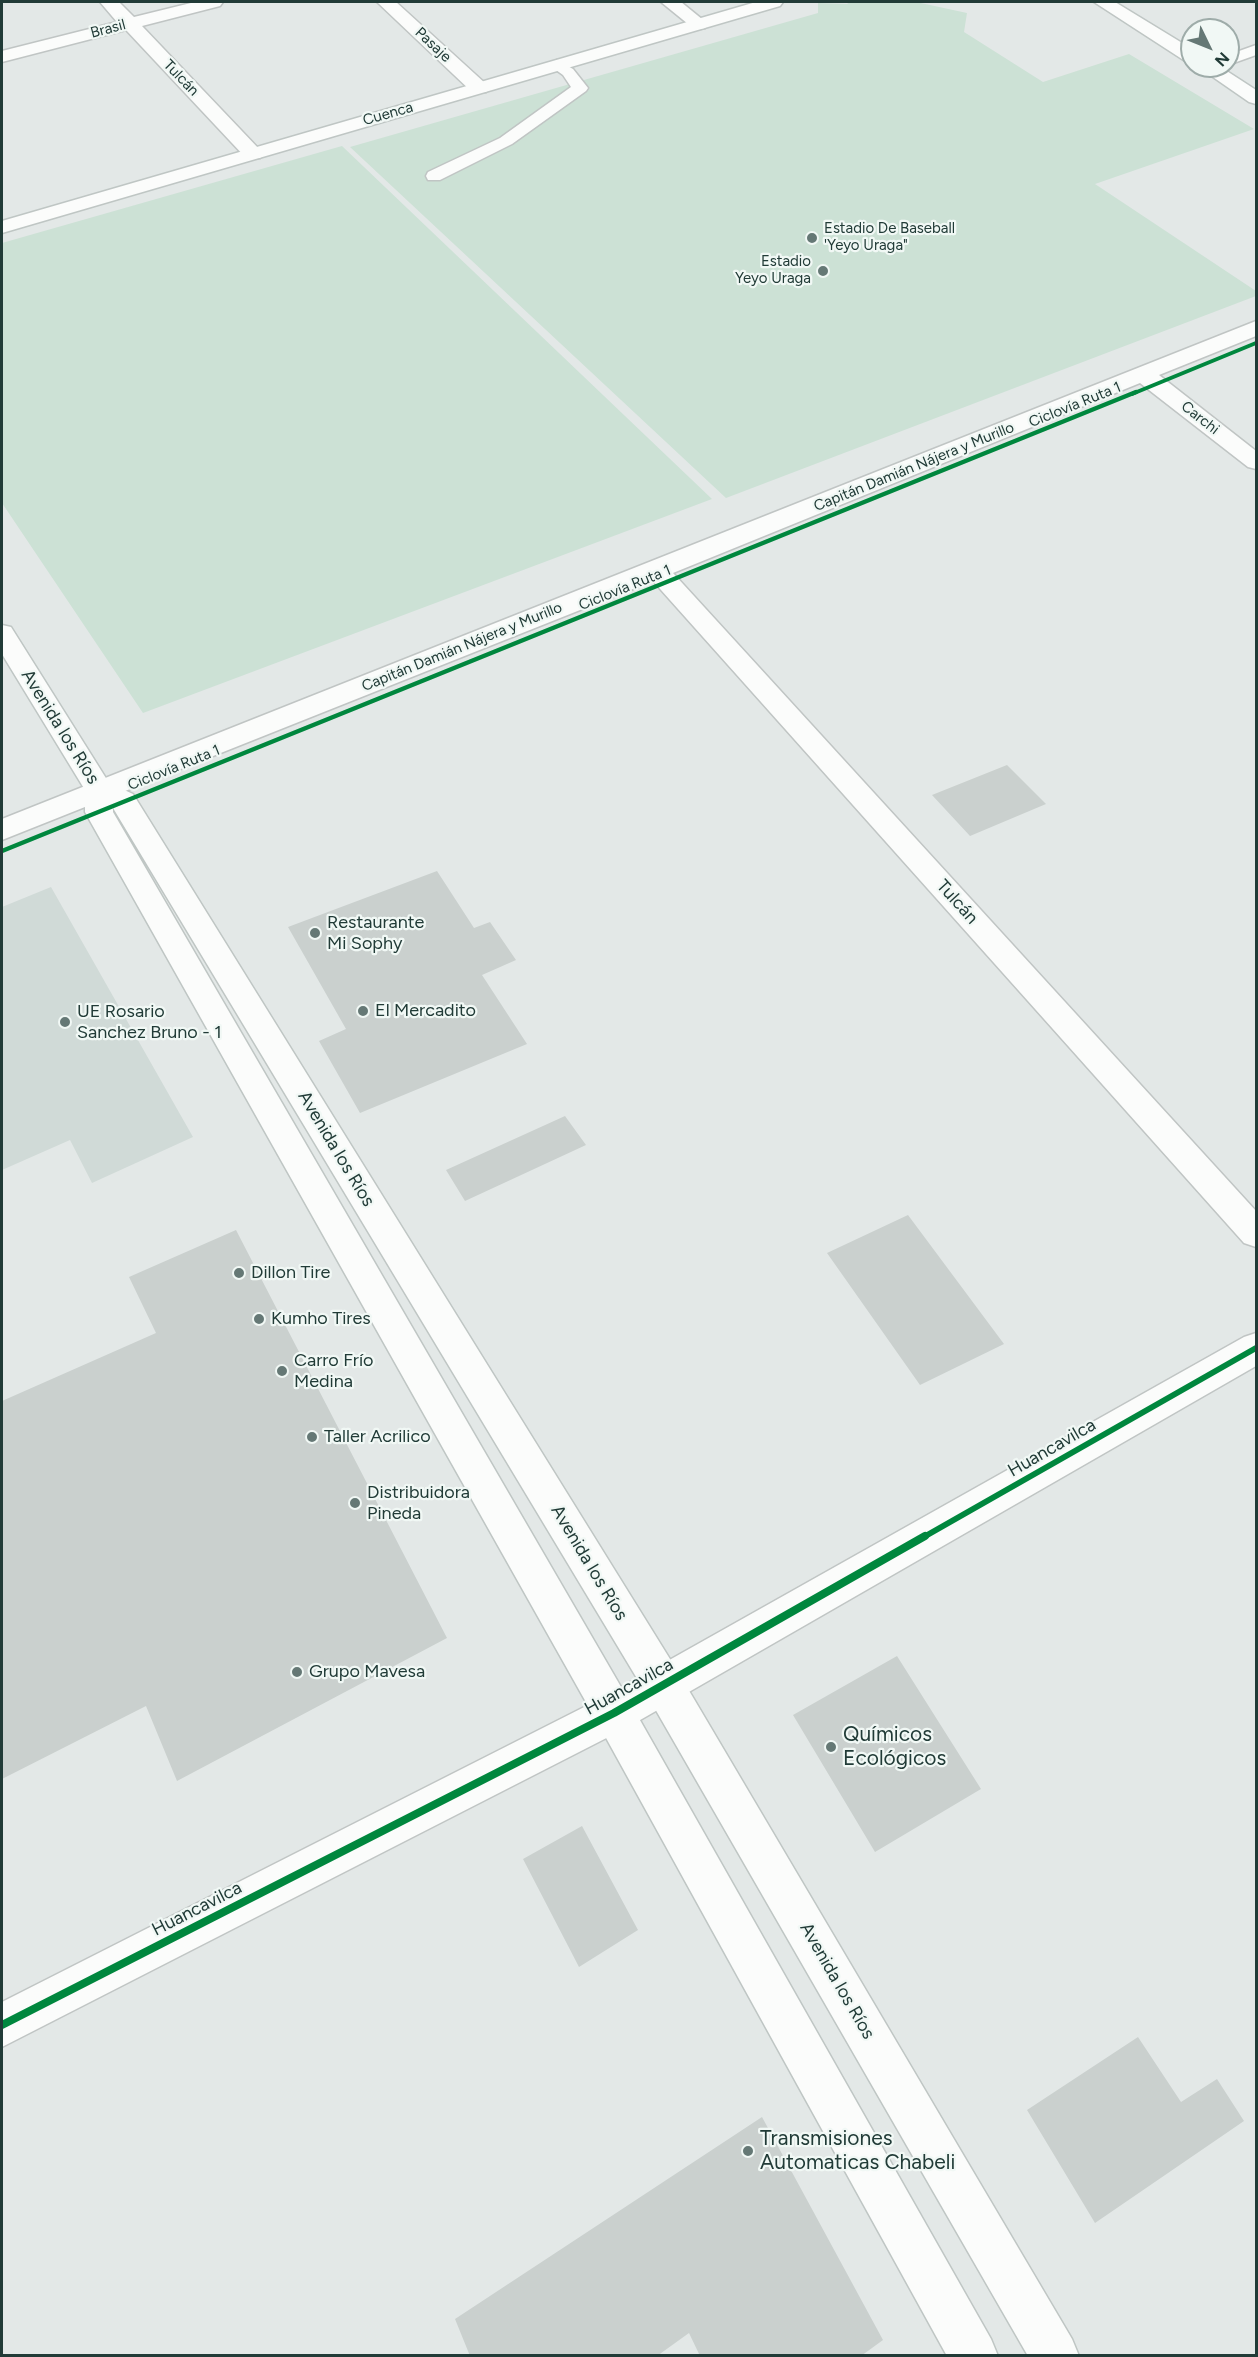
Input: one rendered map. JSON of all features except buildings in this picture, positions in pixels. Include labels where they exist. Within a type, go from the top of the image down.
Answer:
[{"type":"street","name":"Tulcán","points":[[109,2],[253,154]]},
{"type":"street","name":"Brasil","points":[[2,57],[214,2]]},
{"type":"street","name":"Pasaje","points":[[386,2],[479,88]]},
{"type":"street","points":[[670,2],[699,24]]},
{"type":"street","name":"Cuenca","points":[[2,227],[774,2]]},
{"type":"street","points":[[1103,2],[1180,50]]},
{"type":"street","points":[[1226,78],[1257,98]]},
{"type":"street","name":"Capitán Damián Nájera y Murillo","points":[[2,830],[657,570],[1257,328]]},
{"type":"street","name":"Carchi","points":[[1144,375],[1257,462]]},
{"type":"street","name":"Tulcán","points":[[657,570],[1257,1233]]},
{"type":"street","name":"Avenida los Ríos","points":[[2,633],[99,790],[99,812],[614,1713],[974,2355]]},
{"type":"street","name":"Avenida los Ríos","points":[[99,790],[123,801],[664,1686],[1055,2355]]},
{"type":"street","name":"Huancavilca","points":[[2,2025],[614,1713],[1257,1348]]},
{"type":"lane","points":[[1240,56],[1257,50]]},
{"type":"lane","points":[[434,176],[506,141],[580,88],[568,72],[557,65]]},
{"type":"shaded area","name":"UE Rosario Sanchez Bruno - 1","points":[[51,887],[193,1137],[92,1183],[70,1140],[2,1170],[2,907]]},
{"type":"green space","name":"Estadio De Baseball 'Yeyo Uraga\"","points":[[850,2],[916,2],[967,13],[964,32],[1043,82],[1129,54],[1254,129],[1095,184],[1256,291],[1256,296],[726,498],[350,147],[818,13],[818,3],[847,4]]},
{"type":"green space","points":[[342,146],[712,499],[143,713],[2,503],[2,243]]},
{"type":"cycle path","name":"Ciclovía Ruta 1","points":[[2,851],[669,583],[1256,343]]},
{"type":"cycle path","points":[[2,2025],[614,1713],[1256,1348]]},
{"type":"place","name":"Estadio De Baseball 'Yeyo Uraga\"","points":[[812,238]]},
{"type":"place","name":"Estadio Yeyo Uraga","points":[[823,271]]},
{"type":"place","name":"Restaurante Mi Sophy","points":[[315,933]]},
{"type":"place","name":"El Mercadito","points":[[363,1011]]},
{"type":"place","name":"UE Rosario Sanchez Bruno - 1","points":[[65,1022]]},
{"type":"place","name":"Dillon Tire","points":[[239,1273]]},
{"type":"place","name":"Kumho Tires","points":[[259,1319]]},
{"type":"place","name":"Carro Frío Medina","points":[[282,1371]]},
{"type":"place","name":"Taller Acrilico","points":[[312,1437]]},
{"type":"place","name":"Distribuidora Pineda","points":[[355,1503]]},
{"type":"place","name":"Grupo Mavesa","points":[[297,1672]]},
{"type":"place","name":"Químicos Ecológicos","points":[[831,1747]]},
{"type":"place","name":"Transmisiones Automaticas Chabeli","points":[[748,2151]]}]
